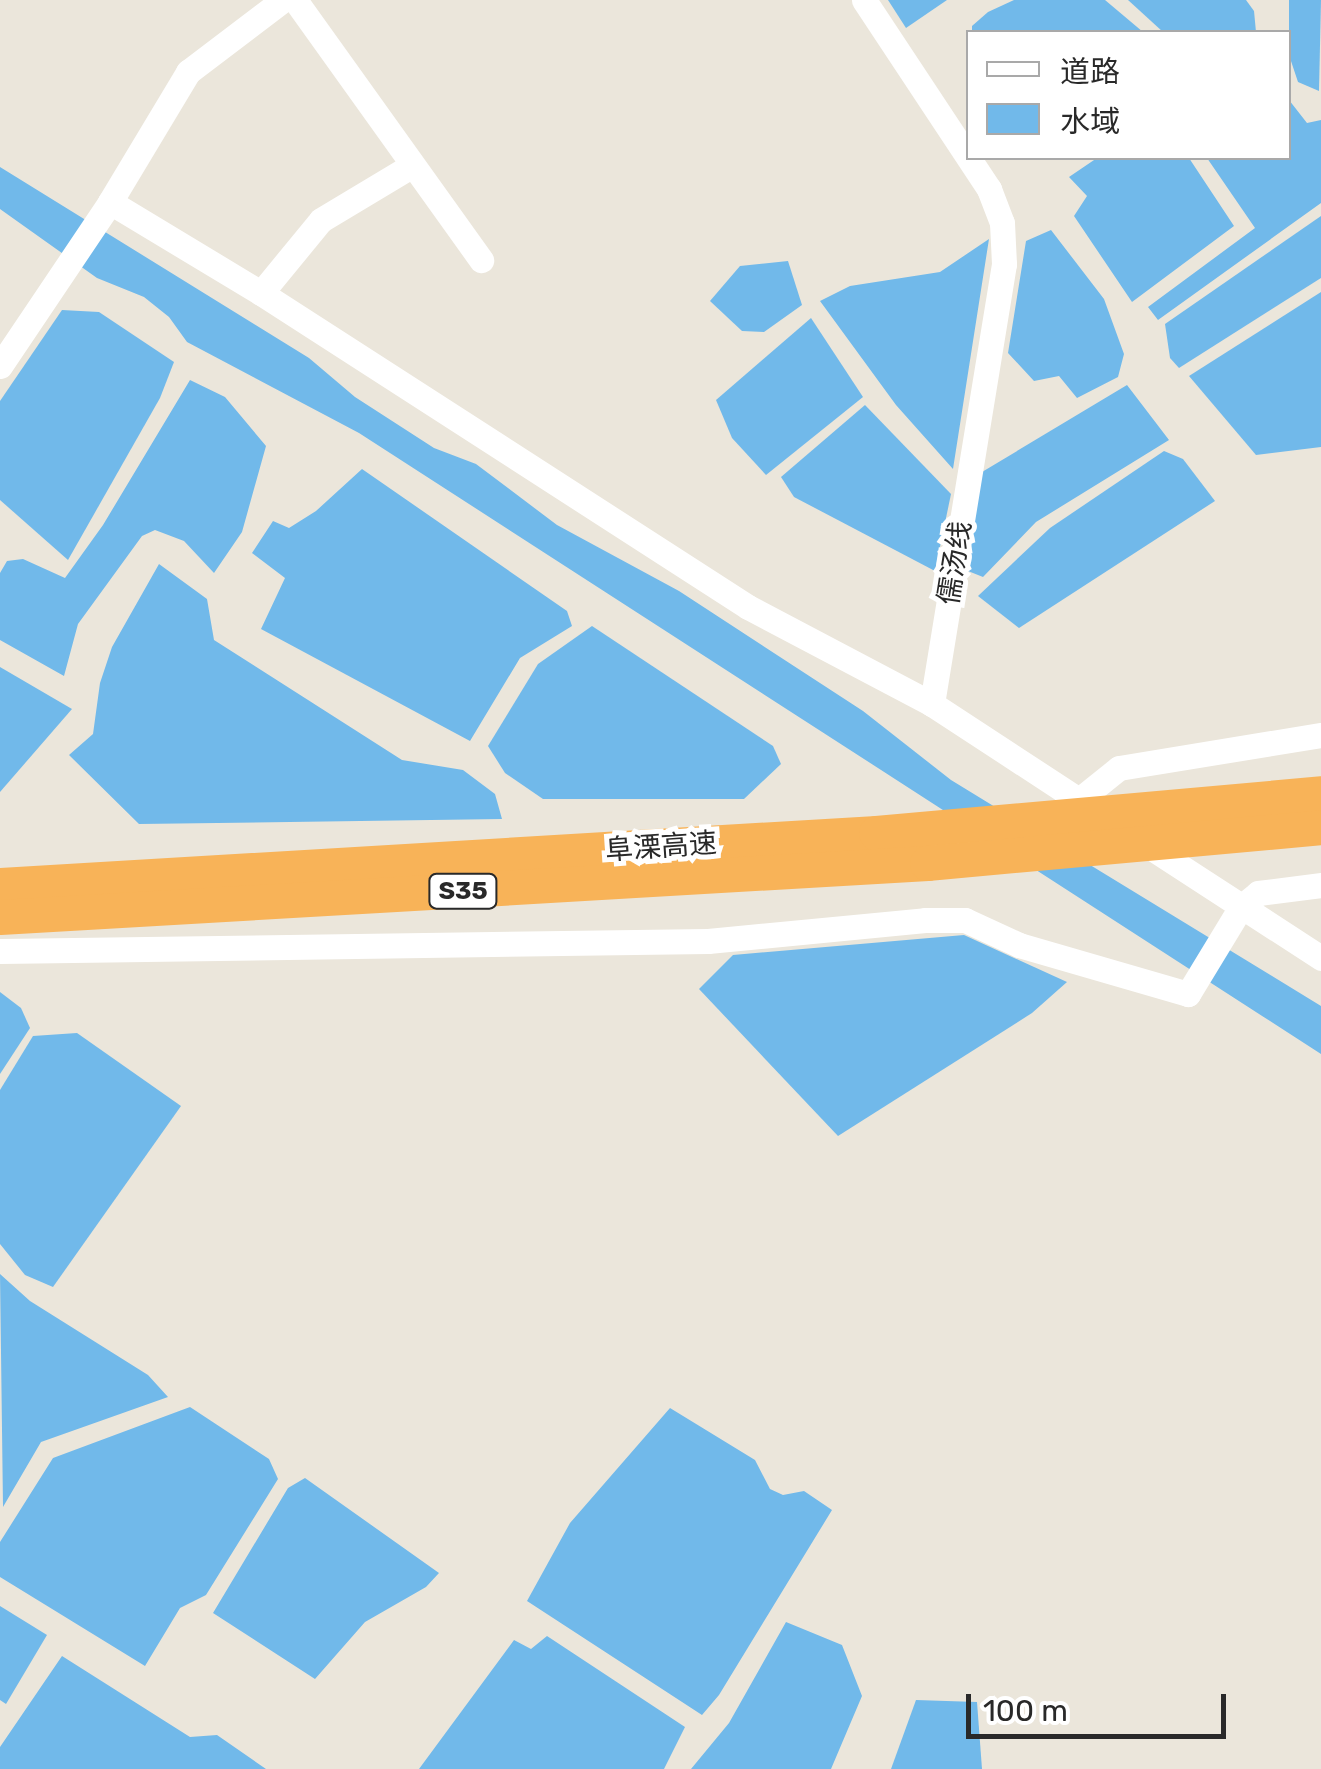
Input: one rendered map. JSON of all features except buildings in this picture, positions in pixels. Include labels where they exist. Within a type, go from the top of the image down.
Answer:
[{"type":"highway","name":"阜溧高速","points":[[0,885],[876,834],[1321,793]]},
{"type":"highway","name":"阜溧高速","points":[[0,917],[926,863],[1321,827]]},
{"type":"street","points":[[0,366],[110,202],[188,72],[282,0]]},
{"type":"street","points":[[294,0],[482,260]]},
{"type":"street","name":"儒汤线","points":[[864,0],[966,156]]},
{"type":"street","name":"儒汤线","points":[[932,704],[1004,264],[1002,223],[988,190],[968,160]]},
{"type":"street","points":[[262,293],[321,220],[412,166]]},
{"type":"street","points":[[110,202],[262,293],[748,608],[932,704],[1321,958]]},
{"type":"street","points":[[1079,800],[1119,768],[1321,735]]},
{"type":"street","points":[[0,951],[708,941],[965,920],[1019,945],[1188,994],[1241,906],[1258,894],[1321,885]]},
{"type":"water","points":[[888,0],[947,0],[906,28]]},
{"type":"water","points":[[1014,0],[1105,0],[1141,30],[972,30],[988,12]]},
{"type":"water","points":[[1128,0],[1246,0],[1254,11],[1256,30],[1161,30]]},
{"type":"water","points":[[1289,0],[1321,0],[1319,91],[1298,82],[1291,61]]},
{"type":"water","points":[[1291,103],[1307,123],[1321,120],[1321,203],[1158,320],[1148,307],[1255,228],[1208,160],[1291,160]]},
{"type":"water","points":[[1094,160],[1190,160],[1234,226],[1132,302],[1074,216],[1087,196],[1069,177]]},
{"type":"water","points":[[0,167],[309,358],[355,397],[434,448],[476,464],[557,525],[679,591],[863,711],[951,780],[1321,1006],[1321,1054],[359,433],[187,342],[169,317],[144,297],[97,278],[0,209]]},
{"type":"water","points":[[1321,216],[1321,278],[1179,368],[1170,358],[1165,324]]},
{"type":"water","points":[[1051,230],[1104,299],[1124,354],[1118,377],[1077,398],[1059,376],[1034,381],[1008,353],[1026,241]]},
{"type":"water","points":[[989,239],[953,469],[896,405],[820,301],[850,286],[940,272]]},
{"type":"water","points":[[788,261],[802,305],[764,332],[742,331],[710,301],[740,266]]},
{"type":"water","points":[[1321,292],[1321,447],[1256,455],[1189,376]]},
{"type":"water","points":[[62,310],[99,312],[174,362],[160,398],[68,560],[0,500],[0,401]]},
{"type":"water","points":[[811,318],[863,397],[766,475],[732,438],[716,400]]},
{"type":"water","points":[[190,380],[225,397],[266,446],[242,532],[214,573],[184,541],[155,530],[142,536],[78,624],[64,676],[0,640],[0,573],[7,561],[23,559],[65,578],[103,525]]},
{"type":"water","points":[[1127,385],[1169,440],[1036,522],[983,577],[963,569],[982,472]]},
{"type":"water","points":[[865,405],[951,494],[935,571],[794,497],[781,477]]},
{"type":"water","points":[[1164,451],[1183,459],[1215,501],[1019,628],[978,596],[1050,528]]},
{"type":"water","points":[[362,469],[567,611],[572,626],[520,658],[470,741],[261,629],[285,578],[252,553],[273,521],[289,528],[316,511]]},
{"type":"water","points":[[159,564],[207,599],[214,640],[402,760],[463,770],[495,794],[502,819],[139,824],[69,755],[93,734],[100,683],[112,647]]},
{"type":"water","points":[[592,626],[773,746],[781,764],[744,799],[543,799],[505,773],[488,746],[538,664]]},
{"type":"water","points":[[0,667],[72,709],[0,792]]},
{"type":"water","points":[[964,935],[1067,982],[1032,1013],[838,1136],[699,989],[733,955]]},
{"type":"water","points":[[0,992],[21,1008],[30,1028],[0,1074]]},
{"type":"water","points":[[77,1033],[181,1106],[53,1287],[25,1275],[0,1244],[0,1090],[33,1036]]},
{"type":"water","points":[[0,1274],[30,1301],[148,1375],[168,1397],[41,1442],[3,1507]]},
{"type":"water","points":[[190,1407],[269,1459],[278,1479],[206,1595],[180,1608],[145,1666],[0,1577],[0,1542],[53,1458]]},
{"type":"water","points":[[670,1408],[755,1460],[770,1489],[783,1495],[804,1491],[832,1510],[719,1695],[702,1715],[527,1601],[570,1523]]},
{"type":"water","points":[[305,1478],[439,1573],[426,1587],[365,1622],[315,1679],[213,1613],[288,1488]]},
{"type":"water","points":[[0,1606],[47,1635],[6,1704],[0,1700]]},
{"type":"water","points":[[786,1622],[842,1645],[862,1696],[831,1769],[691,1769],[729,1723]]},
{"type":"water","points":[[547,1636],[685,1727],[664,1769],[419,1769],[514,1640],[531,1649]]},
{"type":"water","points":[[62,1656],[190,1737],[217,1735],[266,1769],[0,1769],[0,1747]]},
{"type":"water","points":[[916,1700],[977,1702],[982,1769],[891,1769]]}]
